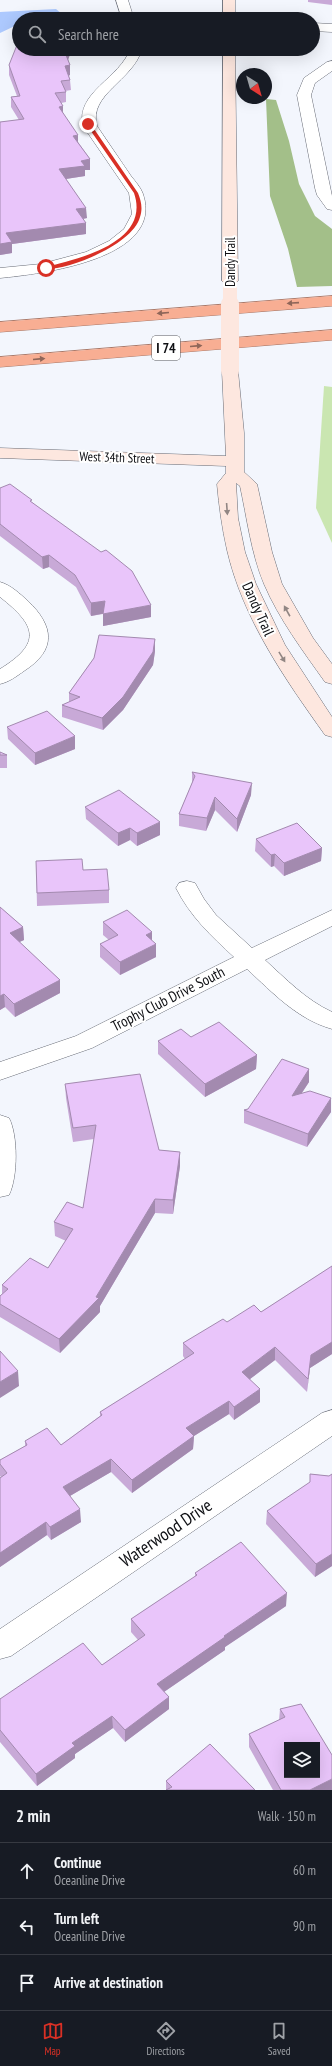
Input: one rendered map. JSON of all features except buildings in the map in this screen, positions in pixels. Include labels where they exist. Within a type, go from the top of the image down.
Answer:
[{"type":"highway","name":"I 74","points":[[0,327],[332,301]]},
{"type":"highway","name":"I 74","points":[[0,362],[332,335]]},
{"type":"main road","points":[[229,0],[229,12]]},
{"type":"main road","name":"Dandy Trail","points":[[229,56],[230,371],[235,433],[235,467],[226,484],[227,513],[232,539],[248,587],[271,640],[304,694],[332,731]]},
{"type":"main road","name":"West 34th Street","points":[[0,452],[235,467]]},
{"type":"main road","name":"Dandy Trail","points":[[235,467],[248,484],[263,552],[273,584],[304,639],[332,678]]},
{"type":"street","points":[[122,0],[126,12]]},
{"type":"street","points":[[320,27],[332,28]]},
{"type":"street","points":[[0,273],[39,270],[77,261],[107,248],[125,236],[134,225],[140,211],[136,193],[90,126],[87,116],[92,103],[132,61],[134,56]]},
{"type":"street","points":[[332,65],[309,81],[304,95],[322,188],[324,195],[332,206]]},
{"type":"street","points":[[0,588],[27,609],[35,620],[40,636],[34,653],[27,660],[0,678]]},
{"type":"street","points":[[187,888],[194,902],[202,913],[249,958],[296,1001],[332,1021]]},
{"type":"street","name":"Trophy Club Drive South","points":[[0,1071],[84,1042],[332,917]]},
{"type":"street","points":[[0,1124],[4,1142],[4,1157],[0,1188]]},
{"type":"street","name":"Waterwood Drive","points":[[0,1646],[332,1421]]},
{"type":"green space","points":[[272,100],[276,100],[289,141],[299,184],[315,216],[332,229],[332,286],[297,287],[288,249],[270,196],[266,104],[272,104]]},
{"type":"green space","points":[[324,386],[332,387],[332,543],[316,508]]},
{"type":"water","points":[[56,9],[60,12],[12,12],[12,27],[0,33],[0,12]]},
{"type":"route","points":[[46,268],[77,261],[107,248],[125,236],[138,218],[140,204],[136,193],[88,124]]}]
